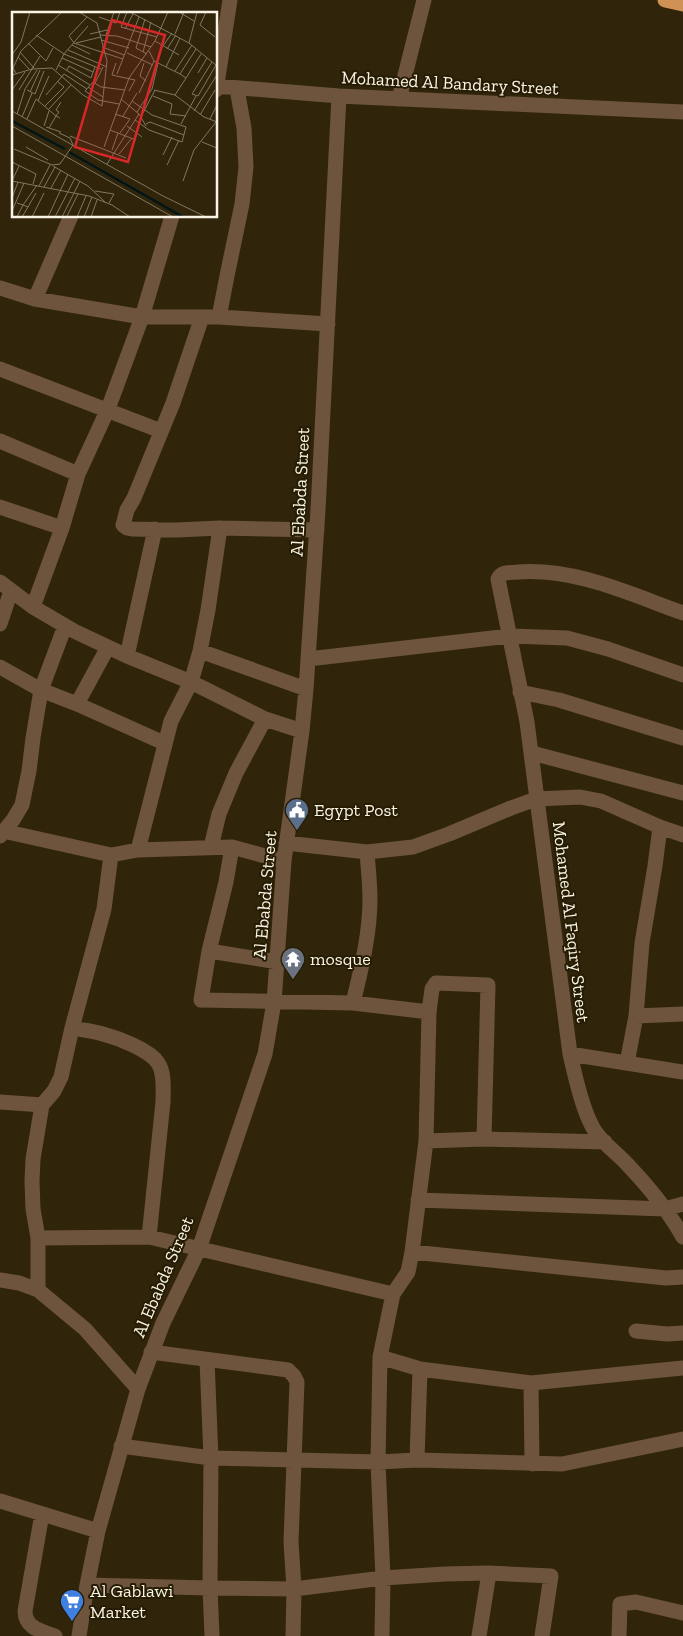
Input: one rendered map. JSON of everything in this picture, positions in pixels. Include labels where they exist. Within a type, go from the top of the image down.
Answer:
[{"type":"highway","points":[[665,0],[683,4]]},
{"type":"street","points":[[218,81],[230,0]]},
{"type":"street","points":[[400,99],[424,0]]},
{"type":"street","name":"Mohamed Al Bandary Street","points":[[218,88],[339,96],[683,112]]},
{"type":"street","points":[[219,317],[242,204],[246,167],[244,128],[237,89]]},
{"type":"street","name":"Al Ebabda Street","points":[[79,1636],[98,1531],[138,1389],[151,1352],[199,1249],[264,1054],[274,1002],[284,861],[306,689],[317,530],[339,96]]},
{"type":"street","points":[[35,300],[69,218]]},
{"type":"street","points":[[34,607],[62,528],[78,474],[108,409],[142,316],[171,218]]},
{"type":"street","points":[[0,288],[35,300],[142,316],[219,317],[328,324]]},
{"type":"street","points":[[202,317],[173,403],[122,523],[127,528],[177,530],[220,528],[317,530]]},
{"type":"street","points":[[0,369],[161,431]]},
{"type":"street","points":[[0,441],[78,474]]},
{"type":"street","points":[[0,507],[62,528]]},
{"type":"street","points":[[138,850],[170,722],[191,682],[200,651],[220,528]]},
{"type":"street","points":[[126,656],[155,529]]},
{"type":"street","name":"Mohamed Al Faqiry Street","points":[[683,613],[604,584],[570,575],[528,571],[506,573],[499,576],[498,580],[532,753],[536,799],[570,1054],[576,1081],[596,1134],[627,1163],[665,1209],[683,1237]]},
{"type":"street","points":[[0,624],[5,586],[34,607],[66,626],[126,656],[191,682],[265,719],[302,731]]},
{"type":"street","points":[[66,626],[41,690],[22,805],[2,833],[111,856],[138,850],[211,847],[232,848],[284,861]]},
{"type":"street","points":[[308,659],[510,636],[567,638],[608,649],[683,675]]},
{"type":"street","points":[[77,704],[108,647]]},
{"type":"street","points":[[200,651],[306,689]]},
{"type":"street","points":[[0,667],[41,690],[164,743]]},
{"type":"street","points":[[520,692],[559,700],[683,738]]},
{"type":"street","points":[[211,847],[219,814],[236,773],[265,719]]},
{"type":"street","points":[[532,753],[683,793]]},
{"type":"street","points":[[286,843],[367,852],[413,847],[536,799],[580,797],[601,801],[683,835]]},
{"type":"street","points":[[627,1063],[636,1016],[642,943],[660,827]]},
{"type":"street","points":[[232,848],[226,882],[209,950],[201,1000],[353,1003],[429,1012]]},
{"type":"street","points":[[353,1003],[368,925],[370,900],[367,852]]},
{"type":"street","points":[[38,1290],[38,1238],[33,1209],[32,1182],[33,1159],[42,1105],[54,1091],[61,1077],[104,909],[111,856]]},
{"type":"street","points":[[209,950],[278,962]]},
{"type":"street","points":[[382,1636],[383,1578],[378,1462],[380,1357],[393,1294],[408,1272],[412,1252],[426,1141],[429,1012],[432,989],[436,983],[488,985],[484,1139]]},
{"type":"street","points":[[636,1016],[683,1014]]},
{"type":"street","points":[[72,1028],[103,1034],[119,1040],[148,1054],[159,1064],[162,1075],[163,1102],[149,1238]]},
{"type":"street","points":[[570,1054],[683,1072]]},
{"type":"street","points":[[0,1102],[42,1105]]},
{"type":"street","points":[[426,1141],[484,1139],[604,1142]]},
{"type":"street","points":[[418,1200],[665,1209],[683,1204]]},
{"type":"street","points":[[38,1238],[149,1238],[393,1294]]},
{"type":"street","points":[[412,1252],[657,1277],[683,1277]]},
{"type":"street","points":[[0,1280],[38,1290],[85,1328],[138,1389]]},
{"type":"street","points":[[636,1331],[668,1334],[683,1333]]},
{"type":"street","points":[[151,1352],[288,1370],[294,1376],[297,1382],[291,1542],[294,1589],[293,1636]]},
{"type":"street","points":[[380,1357],[420,1369],[531,1383],[683,1368]]},
{"type":"street","points":[[208,1360],[211,1458],[210,1588],[212,1636]]},
{"type":"street","points":[[417,1460],[420,1369]]},
{"type":"street","points":[[531,1383],[532,1464]]},
{"type":"street","points":[[121,1446],[211,1458],[294,1461],[378,1462],[417,1460],[562,1464],[683,1440]]},
{"type":"street","points":[[0,1501],[98,1531]]},
{"type":"street","points":[[42,1514],[24,1611],[29,1626],[55,1636]]},
{"type":"street","points":[[87,1585],[294,1589],[383,1578],[489,1573],[551,1576],[542,1636]]},
{"type":"street","points":[[479,1636],[489,1573]]},
{"type":"street","points":[[619,1636],[620,1604],[636,1602],[683,1613]]},
{"type":"place","name":"Egypt Post","points":[[297,831]]},
{"type":"place","name":"mosque","points":[[293,980]]},
{"type":"place","name":"Al Gablawi Market","points":[[72,1622]]}]
